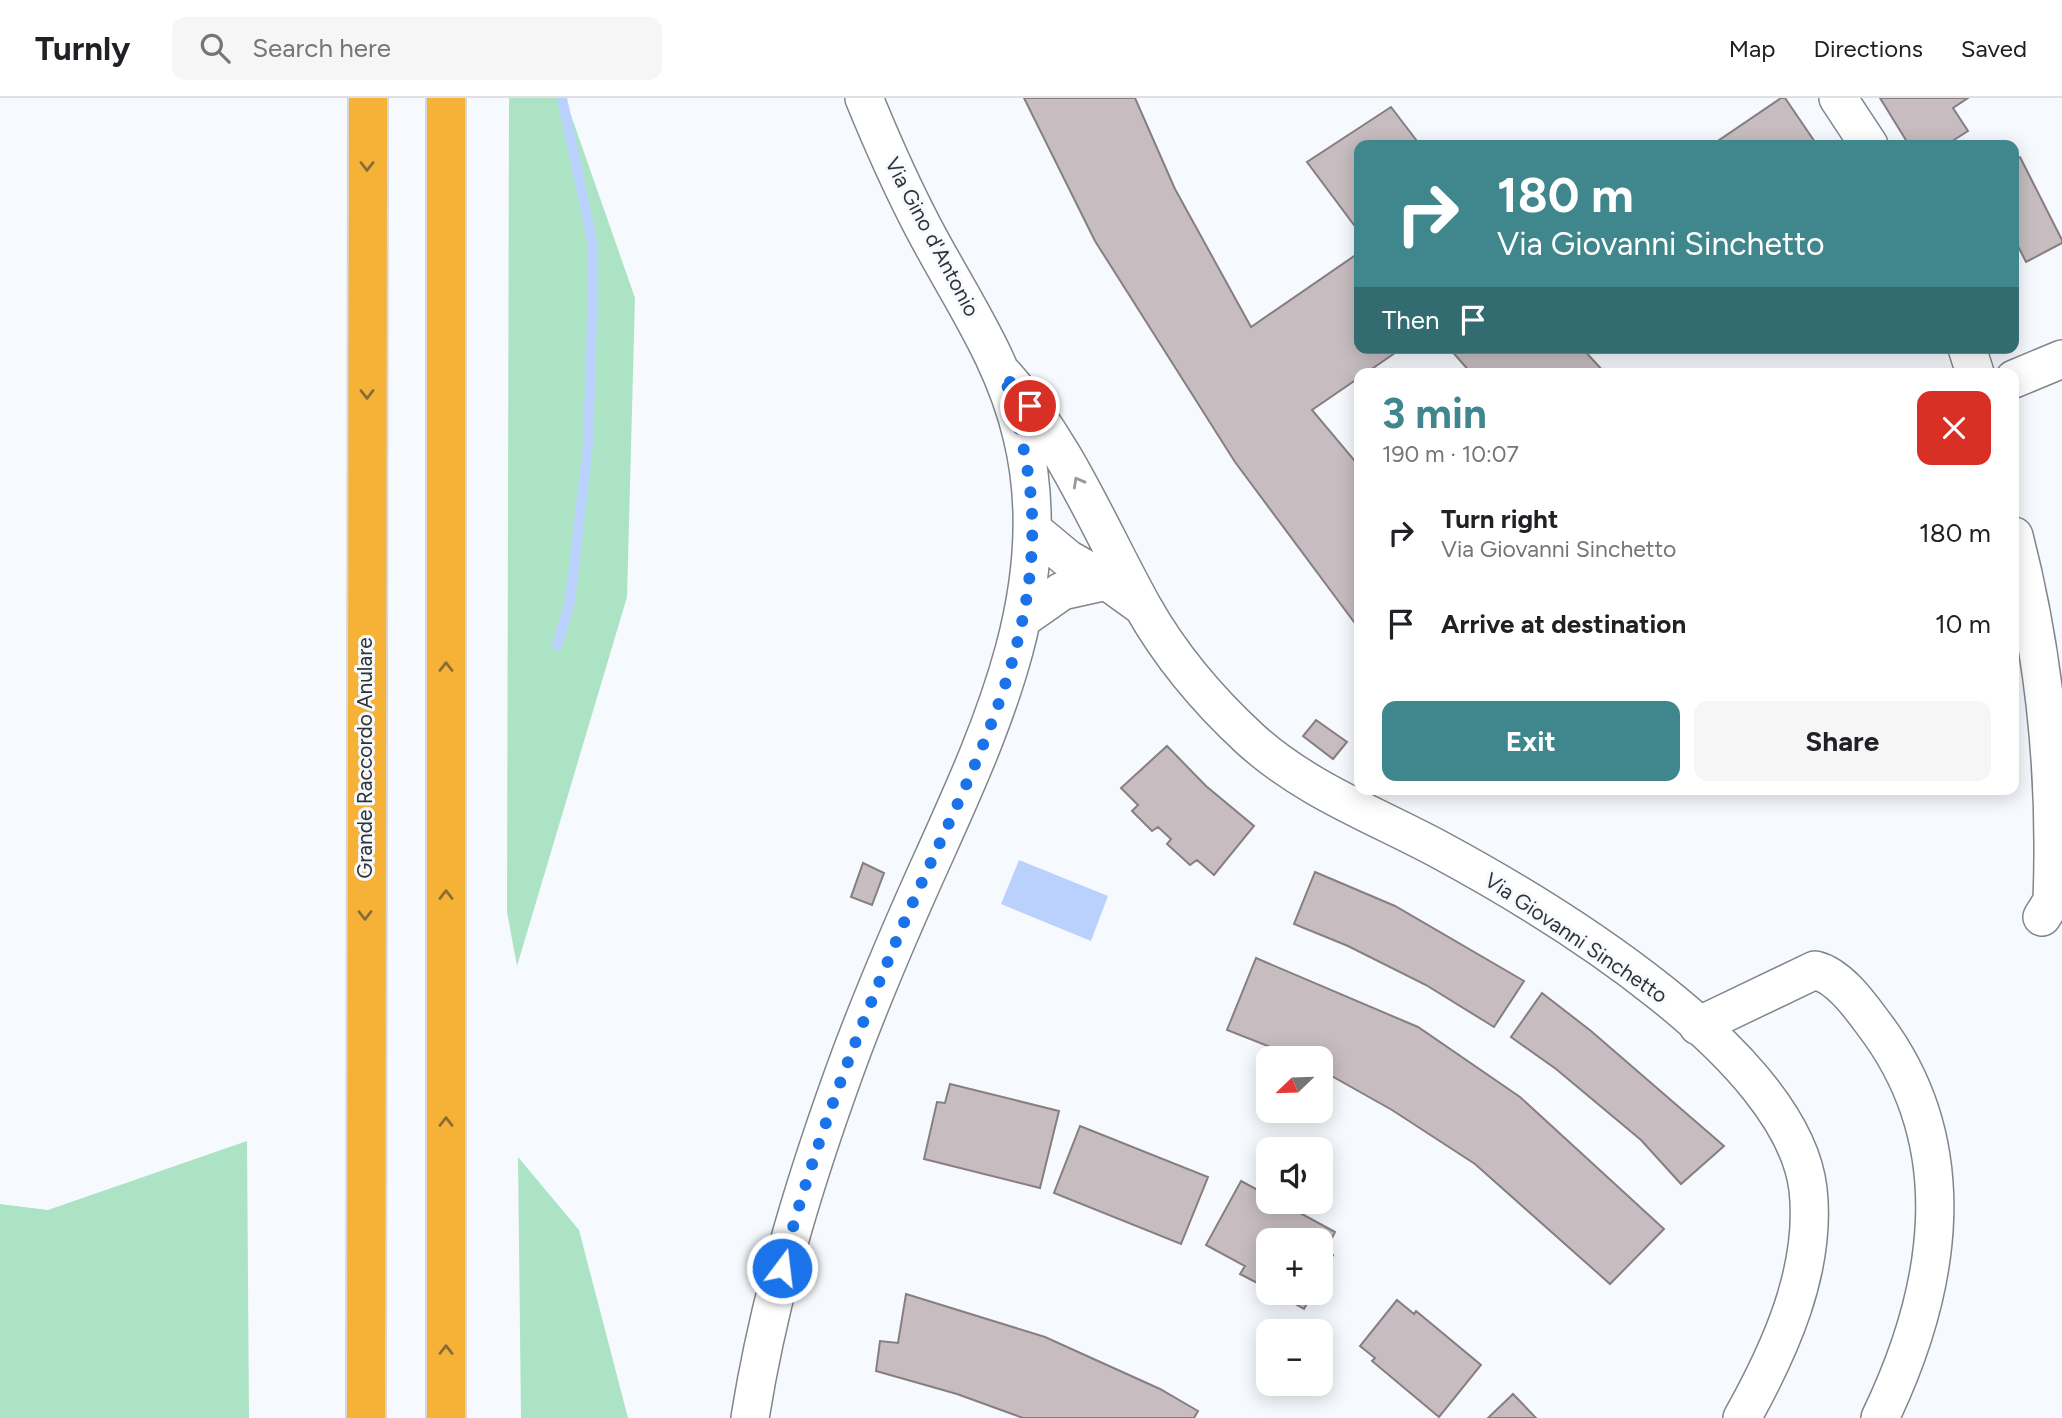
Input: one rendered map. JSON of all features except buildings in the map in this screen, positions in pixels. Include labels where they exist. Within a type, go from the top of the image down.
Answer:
[{"type":"highway","name":"Grande Raccordo Anulare","points":[[366,1418],[364,1178],[368,98]]},
{"type":"highway","points":[[446,98],[446,1418]]},
{"type":"highway","points":[[346,1418],[364,1178]]},
{"type":"street","name":"Via Gino d'Antonio","points":[[864,98],[923,228],[1004,375]]},
{"type":"street","points":[[1838,98],[1866,140]]},
{"type":"street","points":[[2019,377],[2062,359]]},
{"type":"street","points":[[750,1418],[778,1284],[816,1154],[895,943],[980,751],[1009,670],[1021,619],[1032,529],[1023,437],[1004,375]]},
{"type":"street","name":"Via Giovanni Sinchetto","points":[[1004,375],[1048,432],[1107,534],[1144,608],[1187,670],[1219,708],[1283,766],[1317,789],[1439,849],[1524,898],[1620,963],[1698,1026],[1778,1111],[1795,1140],[1807,1185],[1807,1241],[1796,1296],[1772,1360],[1742,1418]]},
{"type":"street","points":[[1032,529],[1074,523],[1093,527],[1107,534]]},
{"type":"street","name":"Via Giovanni Sinchetto","points":[[1032,529],[1068,559],[1107,580],[1144,608]]},
{"type":"street","points":[[2019,560],[2042,668],[2051,753],[2052,901],[2042,917]]},
{"type":"street","points":[[1021,619],[1062,591],[1107,580]]},
{"type":"street","points":[[1698,1026],[1815,970],[1824,972],[1877,1027],[1911,1087],[1926,1125],[1933,1164],[1936,1204],[1934,1245],[1914,1331],[1880,1418]]},
{"type":"green space","points":[[509,98],[565,98],[635,298],[627,597],[517,966],[507,912]]},
{"type":"green space","points":[[247,1141],[249,1418],[0,1418],[0,1204],[48,1210]]},
{"type":"green space","points":[[518,1157],[579,1230],[628,1418],[521,1418]]},
{"type":"water","points":[[1019,860],[1108,896],[1091,941],[1001,904]]},
{"type":"waterway","points":[[557,645],[570,601],[588,445],[593,287],[593,245],[562,98]]},
{"type":"route","points":[[782,1268],[806,1184],[852,1051],[895,943],[980,751],[1009,670],[1030,567],[1032,514],[1023,437],[1004,375],[1030,406]]}]
